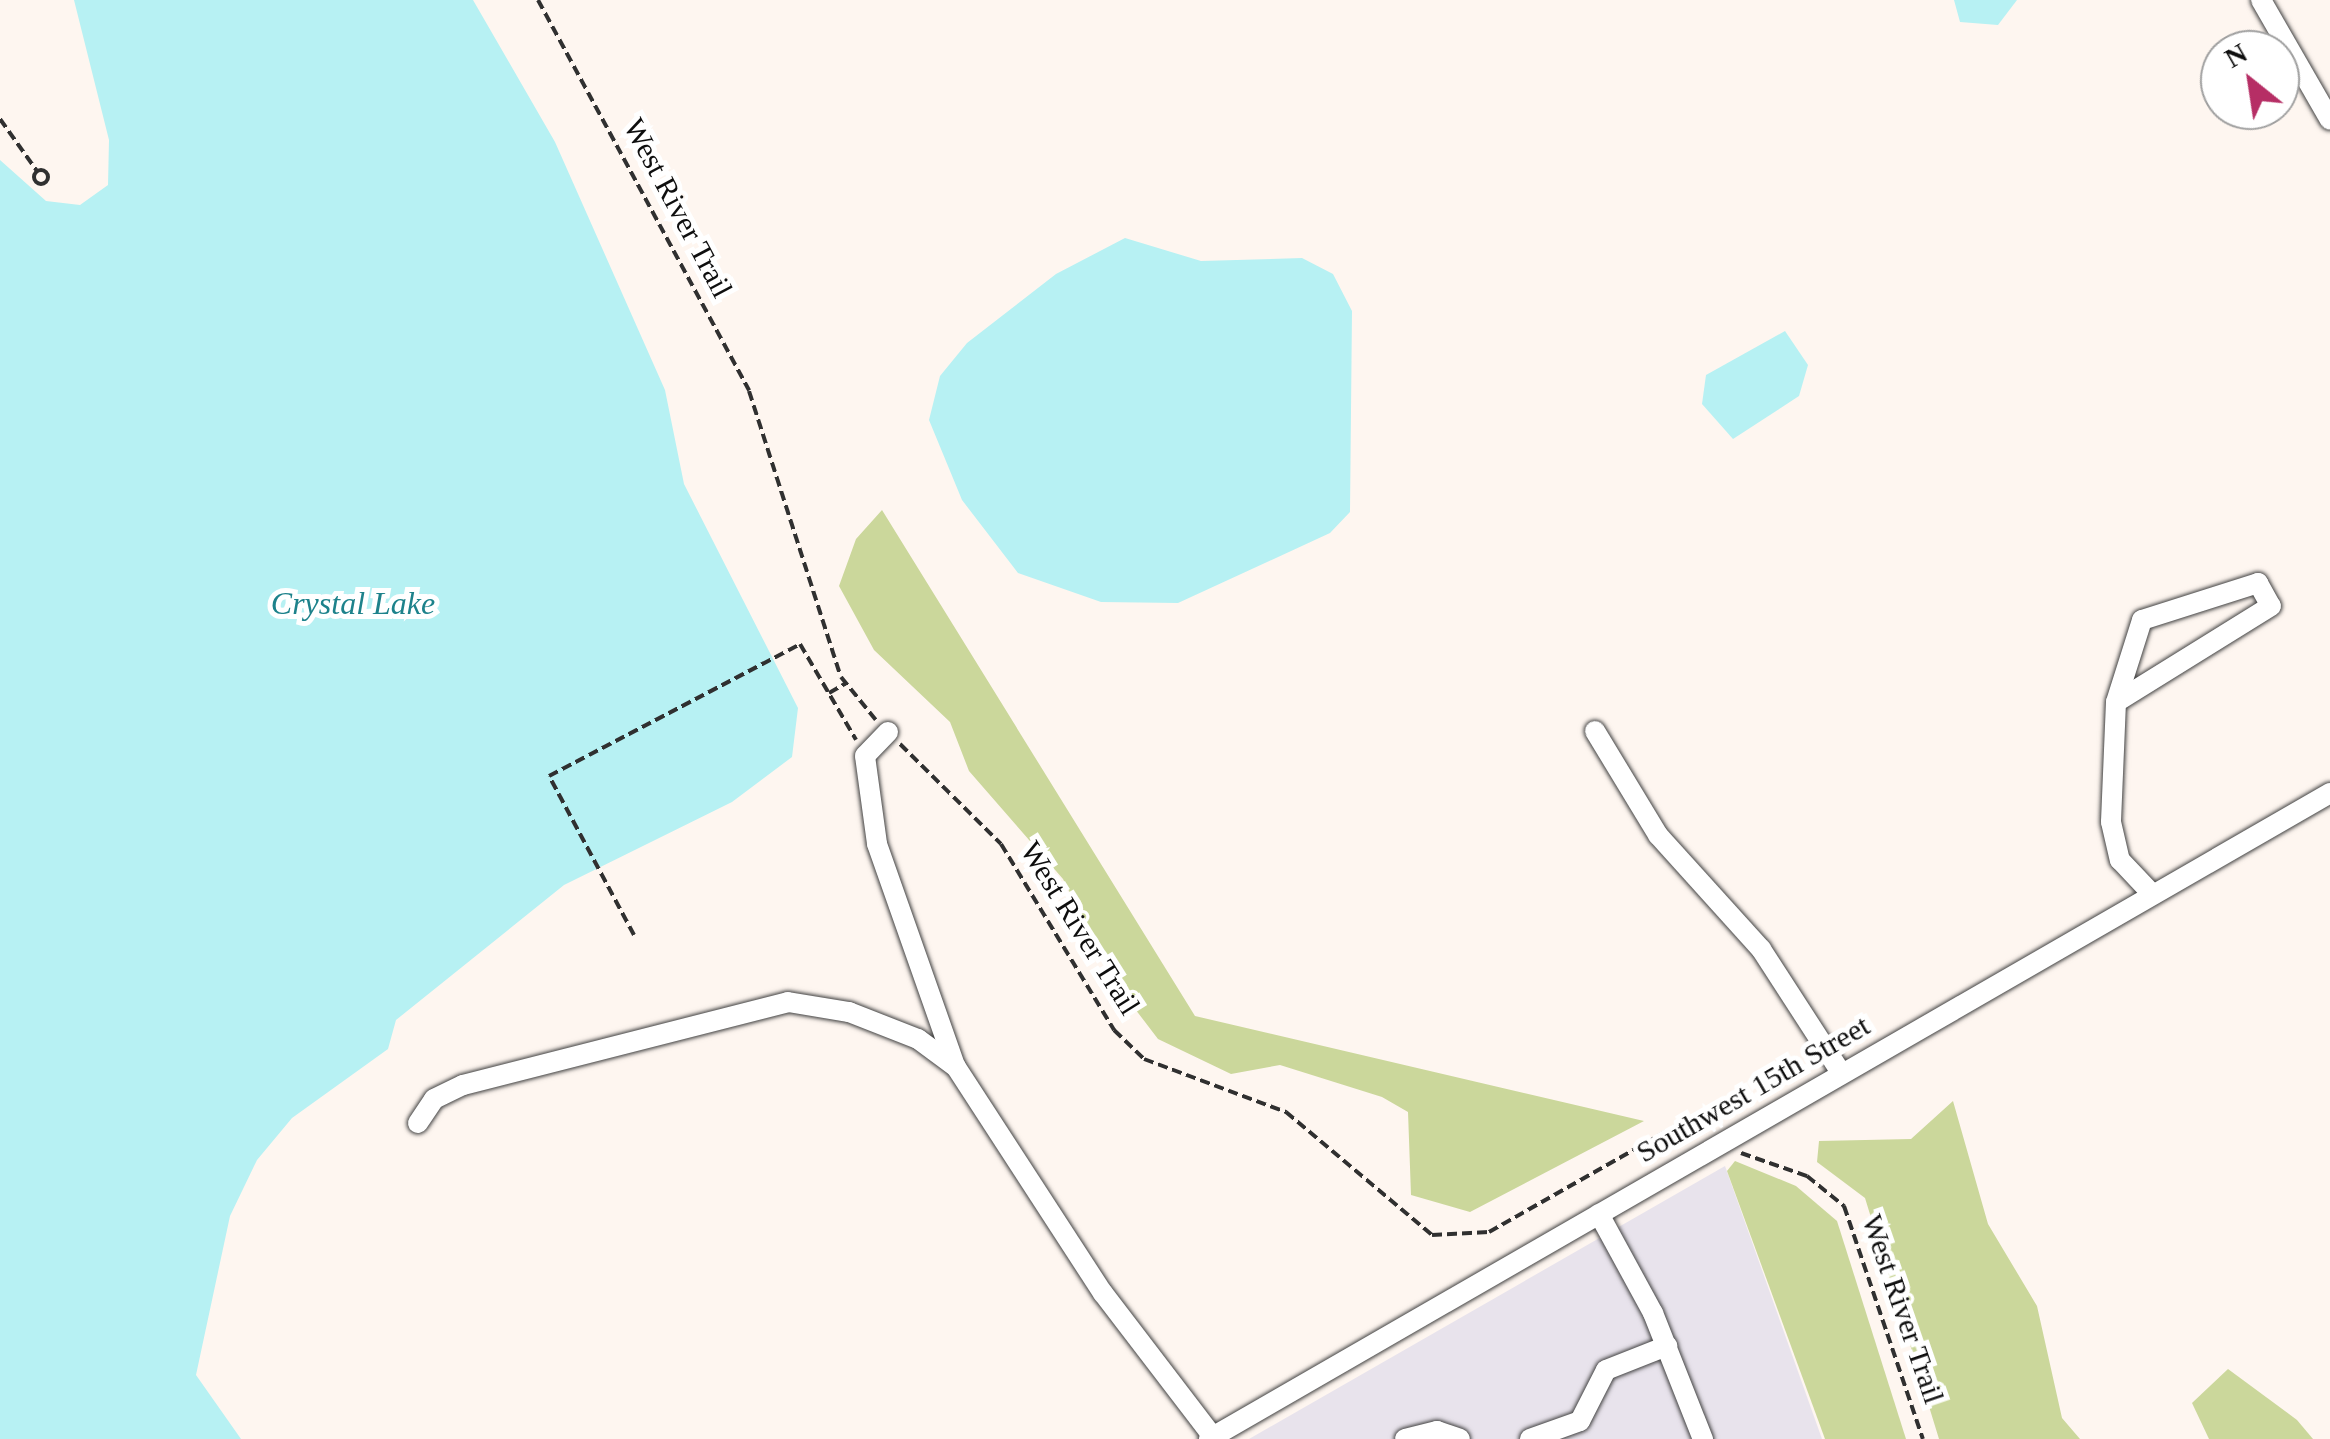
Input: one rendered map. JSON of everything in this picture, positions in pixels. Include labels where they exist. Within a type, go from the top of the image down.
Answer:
[{"type":"street","points":[[2261,0],[2330,120]]},
{"type":"street","points":[[2116,702],[2271,606],[2258,583],[2142,620],[2116,702],[2110,822],[2120,860],[2152,894]]},
{"type":"street","points":[[1595,731],[1658,836],[1761,949],[1840,1071]]},
{"type":"street","points":[[888,732],[865,756],[904,940],[956,1066],[1102,1293],[1211,1438]]},
{"type":"street","name":"Southwest 15th Street","points":[[1211,1438],[1725,1136],[2330,794]]},
{"type":"street","points":[[418,1123],[434,1100],[464,1085],[788,1002],[849,1012],[918,1039],[956,1066]]},
{"type":"street","points":[[1598,1214],[1667,1346],[1703,1439]]},
{"type":"street","points":[[1530,1439],[1580,1421],[1606,1370],[1667,1346]]},
{"type":"street","points":[[1405,1439],[1437,1431],[1460,1439]]},
{"type":"path","name":"West River Trail","points":[[538,0],[749,391],[846,683],[888,732],[1001,844],[1114,1030],[1144,1058],[1286,1112],[1432,1235],[1489,1232],[1693,1116],[1725,1136],[1738,1151],[1807,1176],[1844,1206],[1923,1439]]},
{"type":"path","points":[[0,119],[37,172]]},
{"type":"path","points":[[634,935],[549,776],[800,644],[865,756]]},
{"type":"path","points":[[829,693],[846,683]]},
{"type":"shaded area","points":[[1725,1166],[1822,1439],[1249,1439]]},
{"type":"green space","points":[[882,510],[1195,1016],[1644,1121],[1470,1212],[1411,1195],[1408,1112],[1382,1097],[1280,1065],[1231,1074],[1158,1039],[1116,984],[1063,879],[969,771],[950,722],[874,650],[839,586],[856,539]]},
{"type":"green space","points":[[1953,1101],[1988,1224],[2037,1306],[2062,1418],[2080,1439],[1939,1439],[1865,1198],[1817,1162],[1819,1141],[1911,1139]]},
{"type":"green space","points":[[1735,1161],[1796,1186],[1837,1221],[1906,1439],[1825,1439],[1727,1171]]},
{"type":"green space","points":[[2228,1369],[2297,1420],[2313,1439],[2209,1439],[2192,1403]]},
{"type":"water","name":"Crystal Lake","points":[[74,0],[473,0],[555,142],[665,390],[684,484],[798,708],[792,757],[732,802],[564,885],[396,1020],[388,1049],[292,1118],[257,1160],[230,1216],[196,1375],[241,1439],[0,1439],[0,160],[46,201],[80,205],[108,185],[109,140]]},
{"type":"water","points":[[1954,0],[2017,0],[1998,25],[1960,22]]},
{"type":"water","points":[[1125,238],[1201,261],[1302,258],[1333,274],[1352,311],[1350,512],[1330,533],[1178,603],[1101,602],[1018,573],[962,500],[929,420],[940,376],[967,343],[1056,274]]},
{"type":"water","points":[[1785,331],[1808,365],[1799,396],[1733,439],[1702,404],[1706,375]]}]
